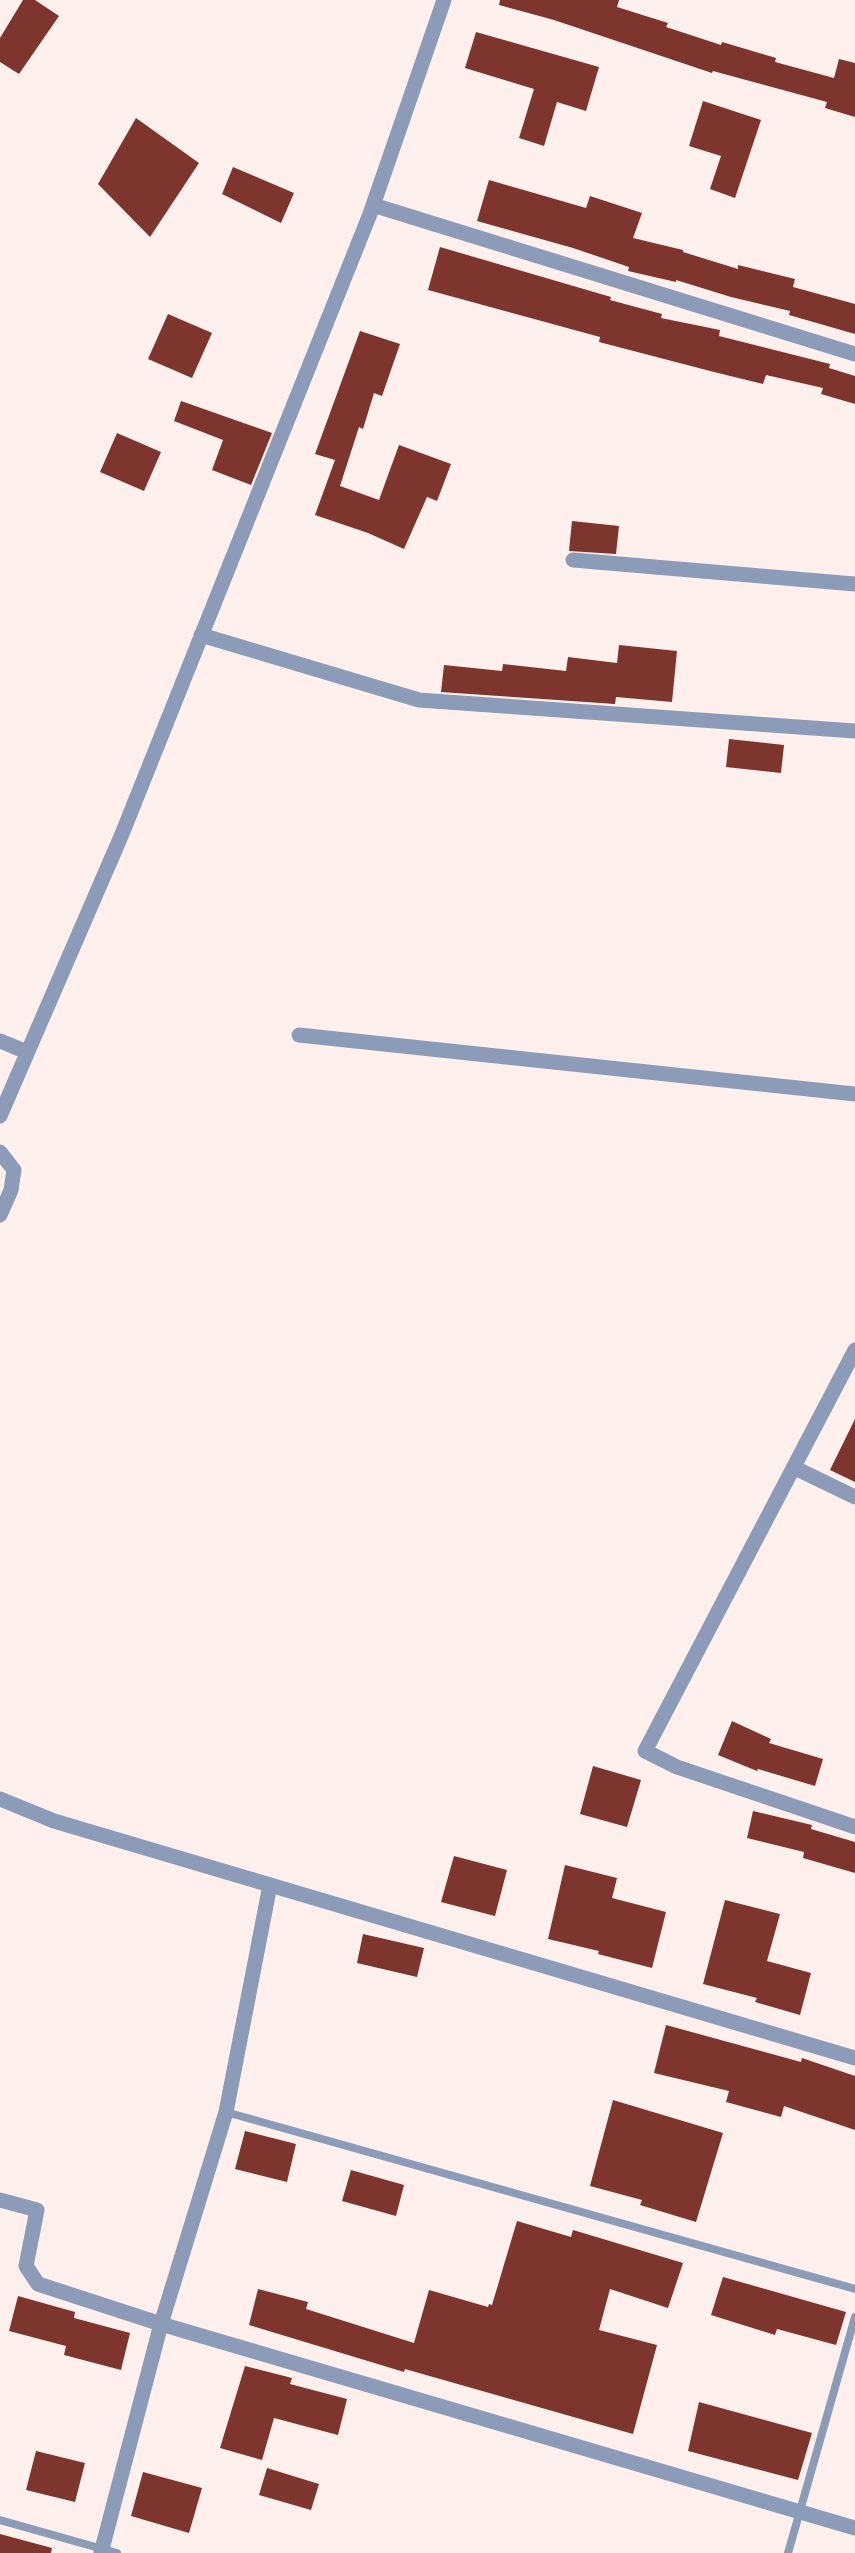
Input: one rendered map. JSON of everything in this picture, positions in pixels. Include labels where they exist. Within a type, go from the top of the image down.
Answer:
[{"type":"street","points":[[0,1116],[122,834],[373,205],[444,0]]},
{"type":"street","points":[[373,205],[855,354]]},
{"type":"street","points":[[573,560],[855,584]]},
{"type":"street","points":[[201,635],[419,700],[855,731]]},
{"type":"street","points":[[299,1035],[855,1094]]},
{"type":"street","points":[[0,1041],[27,1052]]},
{"type":"street","points":[[0,1152],[14,1170],[11,1190],[0,1215]]},
{"type":"street","points":[[855,1350],[645,1751],[677,1767],[855,1827]]},
{"type":"street","points":[[795,1468],[855,1497]]},
{"type":"street","points":[[0,1799],[54,1821],[855,2058]]},
{"type":"street","points":[[107,2552],[160,2324],[226,2112],[270,1885]]},
{"type":"street","points":[[0,2200],[37,2210],[26,2266],[38,2284],[160,2324],[855,2528]]},
{"type":"lane","points":[[226,2112],[855,2289]]},
{"type":"lane","points":[[788,2553],[855,2317]]},
{"type":"lane","points":[[0,2520],[107,2552]]},
{"type":"building","points":[[23,0],[35,0],[59,16],[19,74],[0,62],[0,38]]},
{"type":"building","points":[[500,0],[619,0],[617,7],[668,23],[666,27],[721,45],[722,42],[776,58],[775,62],[834,78],[839,59],[855,63],[855,117],[825,108],[827,102],[713,71],[712,73],[554,20],[499,5]]},
{"type":"building","points":[[476,32],[599,67],[586,111],[557,102],[544,146],[519,138],[534,89],[465,68]]},
{"type":"building","points":[[703,101],[761,120],[735,198],[710,189],[721,156],[689,146]]},
{"type":"building","points":[[136,118],[199,163],[150,237],[98,184]]},
{"type":"building","points":[[233,167],[294,193],[281,223],[222,194]]},
{"type":"building","points":[[489,180],[586,208],[590,196],[642,213],[633,238],[683,250],[683,252],[738,269],[738,265],[795,279],[793,287],[855,304],[855,334],[789,315],[790,311],[731,297],[676,280],[676,282],[628,271],[629,267],[573,248],[477,221]]},
{"type":"building","points":[[440,247],[611,297],[610,300],[662,314],[661,318],[720,330],[719,336],[830,364],[829,368],[855,376],[855,404],[821,394],[823,388],[766,375],[763,384],[714,372],[599,342],[600,337],[428,290]]},
{"type":"building","points":[[168,314],[212,333],[192,378],[148,359]]},
{"type":"building","points":[[360,331],[400,344],[382,396],[374,393],[363,429],[359,427],[340,486],[379,500],[399,445],[451,464],[437,501],[427,497],[404,549],[368,533],[315,515],[335,460],[315,454]]},
{"type":"building","points":[[181,401],[272,433],[251,485],[212,470],[223,440],[174,421]]},
{"type":"building","points":[[117,433],[161,452],[144,491],[100,472]]},
{"type":"building","points":[[572,521],[619,526],[616,554],[569,551]]},
{"type":"building","points":[[619,645],[677,651],[672,702],[616,697],[615,704],[441,692],[444,665],[502,671],[503,664],[566,671],[568,657],[617,663]]},
{"type":"building","points":[[729,739],[784,745],[781,773],[726,767]]},
{"type":"building","points":[[855,1419],[855,1482],[830,1470]]},
{"type":"building","points":[[732,1721],[771,1739],[769,1743],[823,1759],[815,1786],[758,1769],[757,1771],[718,1755]]},
{"type":"building","points":[[593,1766],[641,1780],[627,1827],[580,1814]]},
{"type":"building","points":[[753,1811],[812,1825],[811,1829],[855,1842],[855,1873],[803,1858],[804,1852],[747,1838]]},
{"type":"building","points":[[454,1856],[507,1870],[495,1916],[441,1902]]},
{"type":"building","points":[[565,1865],[617,1878],[612,1898],[666,1912],[652,1968],[598,1954],[599,1951],[548,1939]]},
{"type":"building","points":[[725,1900],[780,1914],[767,1961],[811,1973],[800,2015],[755,2002],[757,1998],[703,1984]]},
{"type":"building","points":[[363,1934],[424,1948],[417,1977],[357,1963]]},
{"type":"building","points":[[666,2025],[801,2062],[802,2058],[855,2076],[855,2130],[784,2106],[781,2117],[726,2102],[729,2091],[654,2073]]},
{"type":"building","points":[[613,2100],[723,2133],[696,2222],[640,2205],[642,2200],[590,2186]]},
{"type":"building","points":[[245,2131],[296,2144],[287,2182],[235,2169]]},
{"type":"building","points":[[351,2170],[404,2185],[396,2216],[342,2201]]},
{"type":"building","points":[[517,2221],[571,2237],[573,2230],[683,2263],[668,2308],[610,2289],[599,2330],[657,2345],[633,2434],[405,2369],[404,2372],[249,2325],[258,2289],[308,2302],[306,2309],[414,2343],[429,2290],[488,2307],[489,2304],[492,2305]]},
{"type":"building","points":[[723,2277],[846,2312],[836,2345],[777,2329],[775,2335],[711,2315]]},
{"type":"building","points":[[18,2296],[75,2312],[74,2318],[130,2333],[121,2370],[64,2355],[66,2346],[9,2331]]},
{"type":"building","points":[[245,2366],[292,2378],[290,2384],[347,2399],[338,2435],[274,2418],[262,2460],[220,2448]]},
{"type":"building","points":[[699,2402],[812,2433],[798,2480],[688,2451]]},
{"type":"building","points":[[36,2451],[85,2463],[75,2502],[26,2490]]},
{"type":"building","points":[[267,2468],[319,2484],[311,2510],[259,2495]]},
{"type":"building","points":[[143,2472],[202,2488],[189,2533],[131,2516]]},
{"type":"building","points":[[0,2534],[52,2548],[51,2553],[0,2553]]}]
